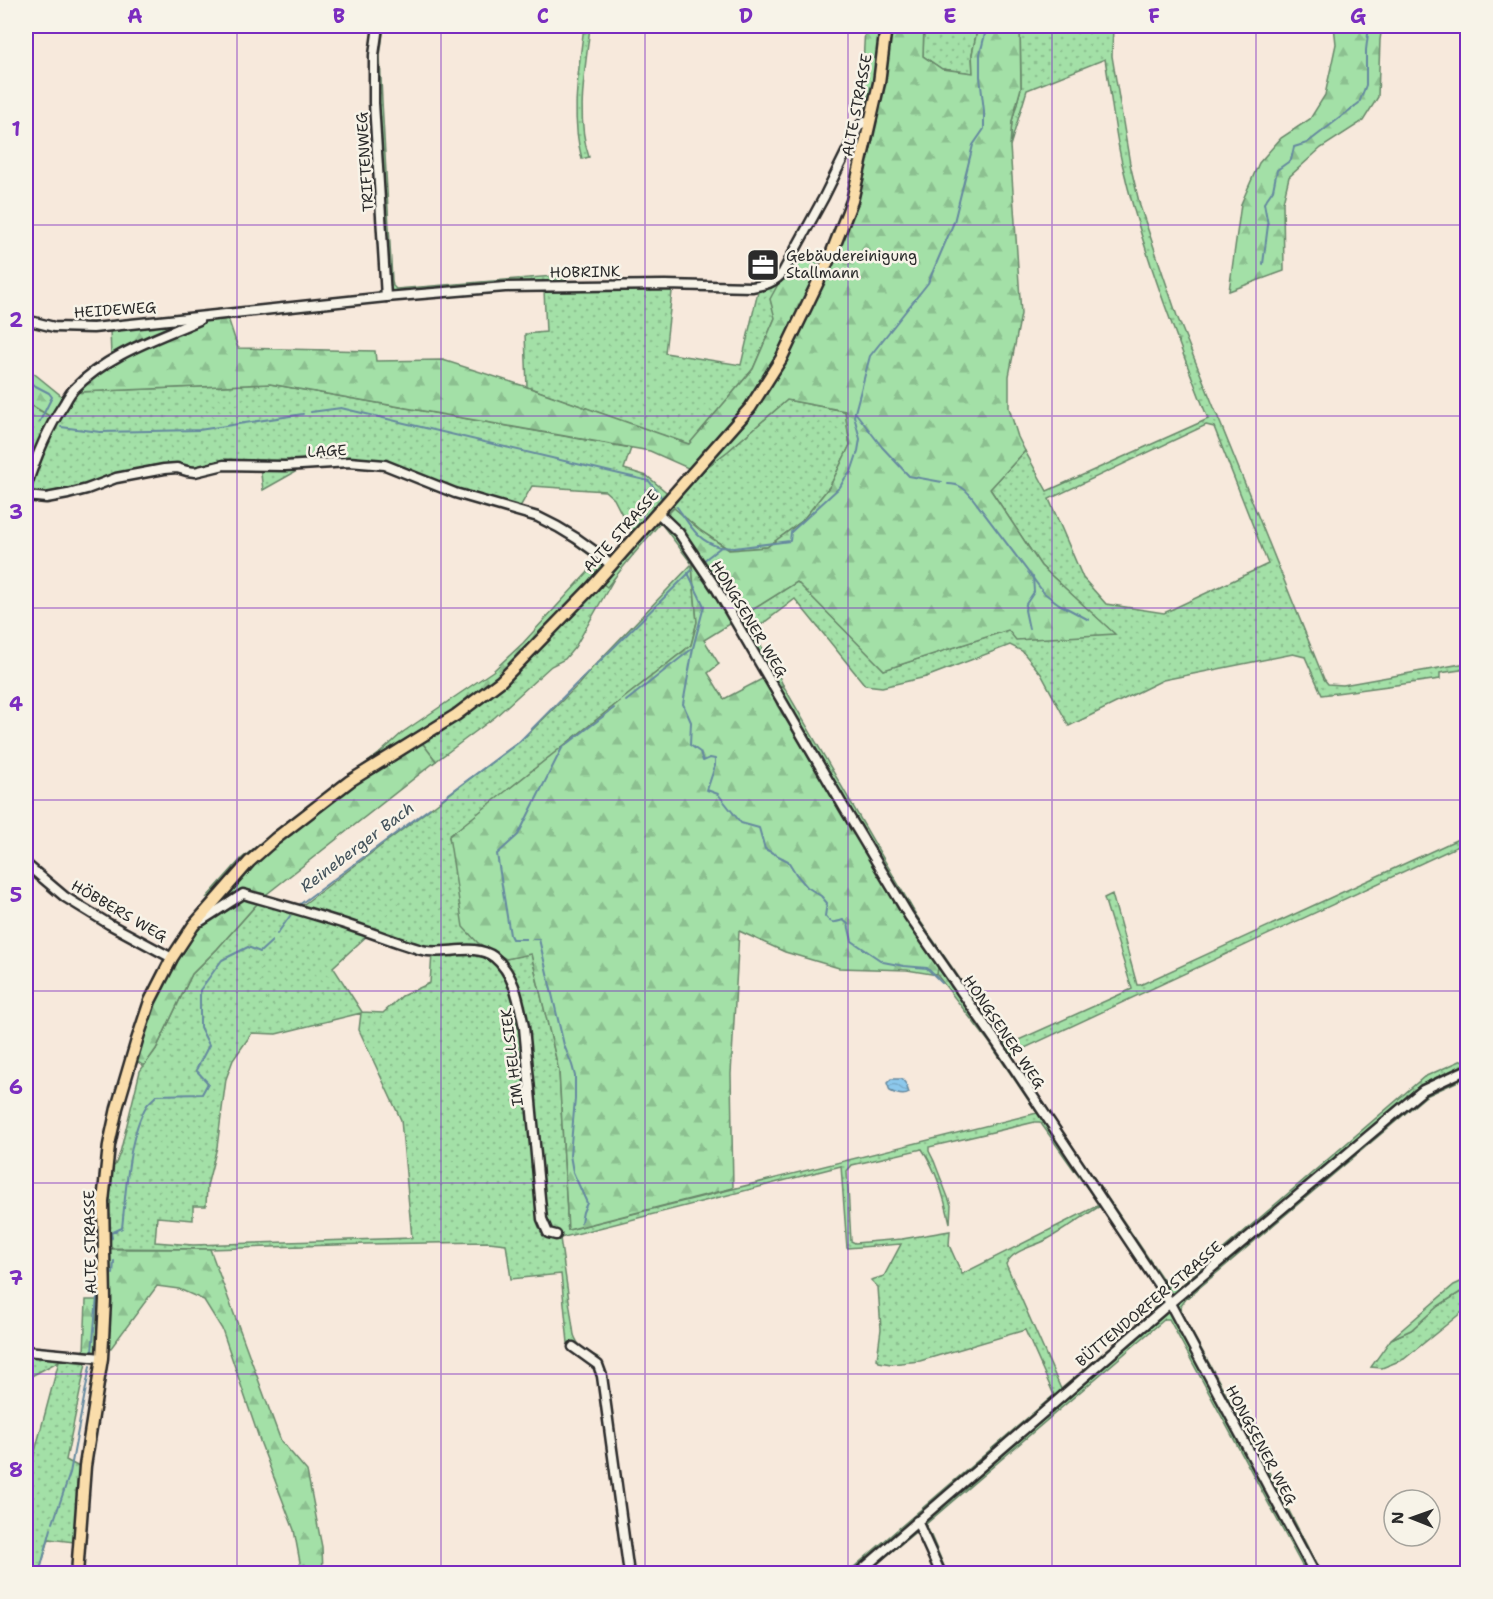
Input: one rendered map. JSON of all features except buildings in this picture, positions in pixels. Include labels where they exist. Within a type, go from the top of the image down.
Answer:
[{"type":"main road","name":"ALTE STRASSE","points":[[77,1574],[85,1466],[102,1358],[105,1300],[103,1202],[109,1145],[117,1108],[150,1001],[172,958],[193,926],[249,862],[275,839],[350,781],[456,716],[501,681],[611,566],[750,408],[781,359],[830,257],[852,201],[879,83],[886,26]]},
{"type":"street","name":"TRIFTENWEG","points":[[378,26],[374,55],[374,103],[386,297]]},
{"type":"street","name":"HOBRINK","points":[[207,316],[505,287],[665,285],[752,287],[763,285],[777,279],[783,272],[860,126],[864,122],[870,124]]},
{"type":"street","name":"HEIDEWEG","points":[[26,320],[54,327],[93,328],[207,316]]},
{"type":"street","points":[[26,488],[54,420],[72,390],[100,366],[207,316]]},
{"type":"street","name":"LAGE","points":[[26,496],[46,498],[68,494],[116,478],[164,468],[195,472],[224,465],[285,466],[349,462],[385,465],[455,493],[545,520],[597,553],[611,566]]},
{"type":"street","name":"HONGSENER WEG","points":[[658,513],[679,533],[716,588],[909,916],[1004,1053],[1170,1303],[1316,1574]]},
{"type":"street","name":"HÖBBERS WEG","points":[[26,864],[66,897],[109,924],[172,958]]},
{"type":"street","name":"ALTE STRASSE","points":[[193,926],[243,894],[380,936]]},
{"type":"street","name":"IM HELLSIEK","points":[[380,936],[424,950],[481,951],[493,956],[512,981],[519,999],[524,1027],[542,1219],[548,1233],[556,1235]]},
{"type":"street","name":"BÜTTENDORFER STRASSE","points":[[857,1574],[1170,1303],[1423,1090],[1467,1069]]},
{"type":"street","points":[[573,1347],[598,1365],[602,1376],[629,1574]]},
{"type":"street","points":[[26,1351],[102,1358]]},
{"type":"street","points":[[917,1521],[941,1574]]},
{"type":"green space","points":[[374,26],[384,26],[380,56],[382,101],[392,280],[396,289],[566,275],[567,283],[673,283],[665,353],[741,365],[760,283],[776,277],[783,269],[775,318],[753,369],[689,445],[527,387],[525,334],[546,332],[544,290],[492,291],[85,332],[52,329],[26,323],[26,315],[55,323],[104,322],[377,294],[381,285],[371,103]]},
{"type":"green space","points":[[584,26],[590,26],[582,109],[589,157],[582,159],[578,142],[576,109]]},
{"type":"green space","points":[[865,26],[924,26],[923,56],[942,69],[973,73],[972,54],[978,26],[1020,26],[1021,88],[1012,121],[1010,146],[1021,314],[1009,376],[1009,408],[1025,451],[990,489],[1041,566],[1115,634],[1016,640],[1008,630],[884,670],[797,582],[741,617],[769,658],[783,685],[772,690],[777,705],[906,919],[938,966],[937,975],[907,970],[839,968],[785,952],[739,931],[731,1074],[733,1188],[568,1230],[559,1071],[531,954],[506,959],[478,943],[463,927],[449,836],[691,645],[697,622],[692,564],[660,522],[674,508],[701,531],[729,550],[767,547],[802,521],[830,486],[850,445],[845,411],[787,400],[699,473],[650,451],[270,384],[78,392],[70,388],[111,357],[110,330],[228,318],[238,348],[375,351],[376,361],[443,360],[689,444],[753,369],[775,318],[770,299],[795,253],[828,265],[873,112],[861,103]],"holes":[[[733,622],[766,677],[724,699],[708,673],[719,664],[704,640]]]},
{"type":"green space","points":[[924,26],[978,26],[972,54],[973,73],[942,69],[923,56]]},
{"type":"green space","points":[[1020,26],[1113,26],[1112,56],[1130,164],[1140,206],[1177,316],[1324,679],[1328,684],[1343,685],[1467,663],[1467,669],[1440,673],[1440,679],[1322,695],[1305,657],[1293,654],[1163,680],[1069,726],[1041,674],[1022,651],[1010,645],[926,677],[882,687],[865,685],[795,599],[753,631],[741,617],[797,581],[884,670],[1008,630],[1114,634],[1041,566],[990,489],[1025,451],[1047,491],[1208,419],[1160,293],[1139,228],[1119,150],[1105,59],[1027,90],[1010,146],[1012,121],[1021,88]],"holes":[[[1206,425],[1214,427],[1268,564],[1164,613],[1106,604],[1083,578],[1049,499]]]},
{"type":"green space","points":[[1334,26],[1382,26],[1378,97],[1363,121],[1321,148],[1289,177],[1283,202],[1284,271],[1229,291],[1241,204],[1259,163],[1281,138],[1310,119],[1325,95],[1336,44]]},
{"type":"green space","points":[[26,367],[64,398],[51,417],[26,402]]},
{"type":"green space","points":[[270,384],[631,448],[624,469],[647,476],[670,495],[728,451],[787,400],[845,411],[850,445],[830,486],[802,521],[767,547],[730,550],[701,531],[673,508],[633,555],[626,546],[606,567],[551,527],[536,520],[453,497],[384,470],[347,466],[302,468],[263,490],[260,467],[177,470],[120,479],[89,492],[26,496],[28,490],[26,484],[26,402],[51,417],[70,388],[78,392]],"holes":[[[532,486],[605,491],[614,499],[632,534],[609,559],[578,535],[520,507]]]},
{"type":"green space","points":[[626,546],[633,555],[607,587],[594,577],[499,678],[417,736],[436,761],[263,897],[192,974],[156,1049],[144,1066],[135,1060],[160,989],[175,960],[196,929],[252,864],[384,761],[380,753],[403,732],[493,671],[523,643],[599,560],[606,567]]},
{"type":"green space","points":[[692,564],[697,622],[691,645],[449,837],[478,943],[506,959],[531,953],[559,1071],[568,1230],[1037,1113],[989,1042],[937,975],[938,966],[906,919],[777,705],[772,690],[783,685],[916,915],[1004,1043],[1012,1043],[1132,989],[1104,898],[1112,894],[1137,985],[1140,985],[1467,835],[1467,842],[1013,1055],[1166,1284],[1173,1288],[1178,1288],[1424,1077],[1467,1058],[1467,1077],[1426,1096],[1186,1299],[1181,1306],[1182,1314],[1269,1472],[1321,1573],[1306,1573],[1169,1319],[1165,1319],[926,1524],[947,1573],[938,1573],[918,1530],[866,1573],[847,1573],[1054,1395],[1025,1330],[920,1361],[891,1364],[879,1362],[877,1359],[881,1329],[878,1287],[871,1280],[884,1276],[901,1244],[847,1248],[841,1166],[560,1238],[574,1335],[581,1347],[599,1358],[602,1365],[599,1375],[596,1366],[572,1351],[568,1343],[561,1274],[511,1279],[506,1244],[489,1242],[210,1249],[101,1248],[110,1169],[115,1165],[120,1153],[140,1071],[156,1049],[192,974],[263,897],[300,907],[525,737]],"holes":[[[369,934],[432,953],[430,983],[402,996],[383,1013],[362,1012],[333,967]],[[361,1013],[359,1030],[401,1120],[412,1238],[193,1245],[155,1242],[157,1217],[193,1220],[193,1206],[206,1206],[207,1186],[217,1147],[226,1079],[233,1060],[252,1033],[276,1034]],[[1040,1122],[1099,1205],[962,1274],[949,1245],[950,1231],[902,1239],[855,1243],[851,1241],[847,1171],[852,1165],[922,1149],[936,1175],[950,1223],[951,1205],[929,1147]],[[1100,1206],[1159,1295],[1159,1303],[1148,1315],[1061,1389],[1006,1264],[1018,1252],[1053,1236]]]},
{"type":"green space","points":[[594,577],[607,586],[615,577],[575,647],[565,659],[551,666],[495,717],[436,761],[417,736],[472,699],[567,607]]},
{"type":"green space","points":[[380,753],[385,762],[221,896],[207,897],[241,859],[282,825]]},
{"type":"green space","points":[[109,1249],[210,1249],[281,1441],[307,1471],[322,1547],[323,1573],[302,1573],[294,1530],[261,1444],[222,1329],[204,1300],[179,1289],[157,1286],[108,1352]]},
{"type":"green space","points":[[1467,1279],[1467,1288],[1438,1306],[1411,1330],[1391,1339],[1454,1285]]},
{"type":"green space","points":[[1467,1288],[1467,1308],[1404,1359],[1382,1368],[1371,1367],[1391,1339],[1411,1330],[1438,1306]]},
{"type":"green space","points":[[86,1300],[101,1300],[97,1355],[84,1353]]},
{"type":"green space","points":[[26,1353],[59,1356],[59,1360],[86,1363],[66,1460],[81,1468],[74,1542],[49,1539],[39,1573],[26,1573],[26,1485],[59,1361],[26,1379]]},
{"type":"water","points":[[891,1079],[902,1079],[909,1093],[902,1095],[890,1091],[887,1083]]},
{"type":"waterway","name":"Reineberger Bach","points":[[703,561],[721,547],[734,548],[790,541],[791,532],[840,487],[851,472],[860,439],[854,416],[870,356],[928,283],[954,222],[973,145],[984,129],[980,54],[987,26]]},
{"type":"waterway","points":[[1263,264],[1268,225],[1264,203],[1273,190],[1277,170],[1291,160],[1294,147],[1307,143],[1359,103],[1366,85],[1369,26]]},
{"type":"waterway","points":[[26,381],[49,393],[52,397],[40,421]]},
{"type":"waterway","points":[[311,412],[341,408],[649,481],[662,498]]},
{"type":"waterway","points":[[855,412],[882,447],[909,476],[942,482]]},
{"type":"waterway","points":[[61,427],[100,432],[199,430],[303,414]]},
{"type":"waterway","points":[[948,484],[961,487],[971,496],[1044,593],[1089,620]]},
{"type":"waterway","points":[[677,507],[690,526],[705,541],[720,547]]},
{"type":"waterway","name":"Reineberger Bach","points":[[595,666],[692,570]]},
{"type":"waterway","points":[[626,701],[693,648],[704,606],[688,573]]},
{"type":"waterway","points":[[1029,629],[1025,610],[1034,592],[1033,577]]},
{"type":"waterway","points":[[693,648],[683,704],[691,722],[690,745],[700,752],[703,761],[710,758],[715,759],[707,790],[718,794],[741,823],[759,828],[765,849],[788,861],[807,887],[821,896],[827,903],[825,916],[831,922],[843,920],[848,924],[852,941],[883,962],[927,968],[942,983]]},
{"type":"waterway","name":"Reineberger Bach","points":[[442,799],[519,742],[588,672]]},
{"type":"waterway","points":[[526,939],[512,939],[510,935],[497,854],[518,835],[562,748],[614,708]]},
{"type":"waterway","name":"Reineberger Bach","points":[[299,905],[430,808]]},
{"type":"waterway","name":"Reineberger Bach","points":[[277,934],[290,916]]},
{"type":"waterway","points":[[533,939],[539,939],[564,1045],[575,1076],[570,1155],[573,1172],[587,1203],[581,1222]]},
{"type":"waterway","name":"Reineberger Bach","points":[[112,1238],[111,1233],[122,1228],[132,1148],[147,1105],[157,1095],[202,1094],[208,1083],[196,1070],[209,1045],[200,1027],[200,990],[222,960],[248,947],[260,952],[272,941]]},
{"type":"waterway","name":"Reineberger Bach","points":[[113,1274],[114,1261]]},
{"type":"waterway","name":"Reineberger Bach","points":[[92,1352],[99,1275]]},
{"type":"waterway","name":"Reineberger Bach","points":[[53,1523],[70,1473],[90,1366]]},
{"type":"waterway","name":"Reineberger Bach","points":[[39,1574],[51,1529]]},
{"type":"place","name":"Gebäudereinigung Stallmann","points":[[763,265]]}]
